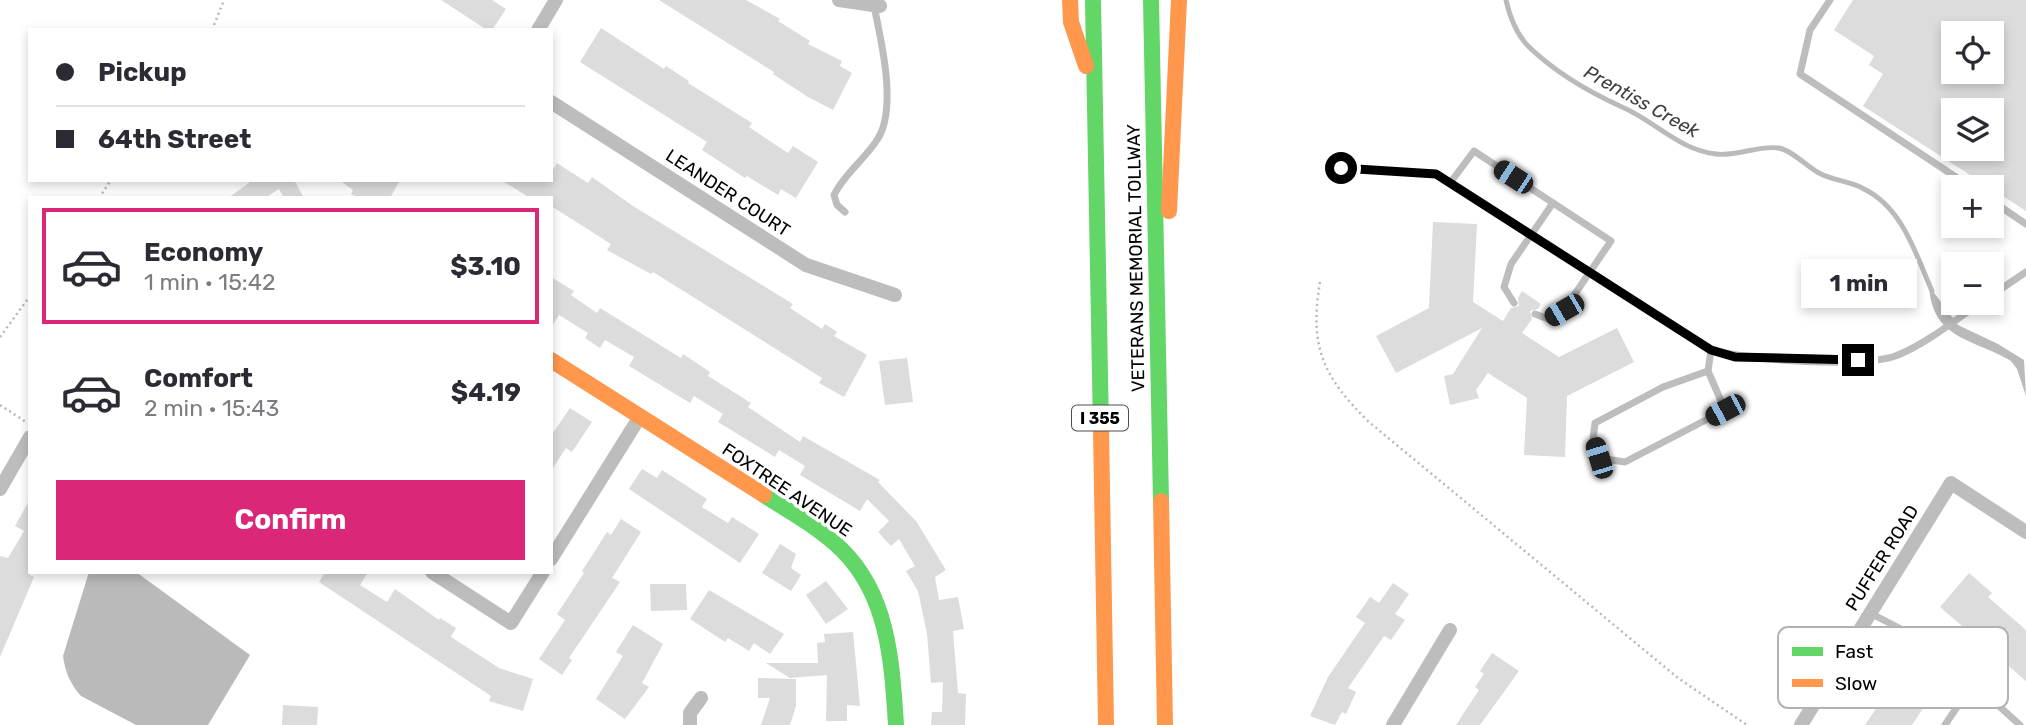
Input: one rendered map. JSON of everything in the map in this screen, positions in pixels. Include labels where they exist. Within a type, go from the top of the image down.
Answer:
[{"type":"main road","points":[[1070,0],[1071,22],[1094,91]]},
{"type":"main road","name":"I 355","points":[[1093,0],[1106,725]]},
{"type":"main road","name":"VETERANS MEMORIAL TOLLWAY","points":[[1151,0],[1165,725]]},
{"type":"main road","points":[[1155,289],[1170,210],[1179,0]]},
{"type":"main road","name":"FOXTREE AVENUE","points":[[553,361],[821,533],[850,556],[869,583],[878,604],[890,649],[896,725]]},
{"type":"street","points":[[539,28],[556,0]]},
{"type":"street","points":[[839,0],[877,6]]},
{"type":"street","name":"LEANDER COURT","points":[[553,103],[806,265],[895,295]]},
{"type":"street","points":[[553,556],[639,418]]},
{"type":"street","points":[[0,489],[28,440]]},
{"type":"street","name":"PUFFER ROAD","points":[[1861,627],[1951,483],[2026,532]]},
{"type":"street","points":[[435,574],[511,623],[542,574]]},
{"type":"street","points":[[1392,725],[1450,630]]},
{"type":"street","points":[[690,725],[690,713],[701,698]]},
{"type":"street","name":"PUFFER ROAD","points":[[1801,725],[1811,708]]},
{"type":"lane","points":[[1830,0],[1810,30],[1800,74],[1953,175]]},
{"type":"lane","points":[[845,212],[837,205],[834,195],[880,136],[884,117],[885,58],[877,6]]},
{"type":"lane","points":[[1450,184],[1474,150],[1611,241],[1564,310],[1548,319],[1535,314]]},
{"type":"lane","points":[[1329,175],[1341,168],[1426,172],[1450,184],[1711,350],[1735,357],[1881,359],[1897,355],[1962,315]]},
{"type":"lane","points":[[1514,303],[1504,287],[1511,264],[1553,203]]},
{"type":"lane","points":[[2004,209],[2026,224]]},
{"type":"lane","points":[[2004,287],[2026,272]]},
{"type":"lane","points":[[1708,371],[1663,387],[1595,423],[1593,439],[1599,458],[1625,462],[1725,410],[1708,371],[1711,350]]},
{"type":"lane","points":[[1870,613],[1897,627]]},
{"type":"lane","points":[[1945,725],[1956,708]]},
{"type":"lane","points":[[2001,708],[2020,725]]},
{"type":"path","points":[[213,28],[224,0]]},
{"type":"path","points":[[1321,282],[1315,311],[1320,357],[1345,399],[1369,422],[1678,678],[1747,725]]},
{"type":"path","points":[[0,337],[28,299]]},
{"type":"path","points":[[0,405],[28,423]]},
{"type":"shaded area","points":[[1929,286],[1941,302],[1941,315],[1951,315],[1958,325],[2024,360],[2026,396],[2017,369],[2011,361],[1947,328],[1932,304]]},
{"type":"shaded area","points":[[88,574],[139,574],[250,655],[208,725],[136,725],[81,696],[69,677],[63,656]]},
{"type":"building","points":[[441,0],[492,0],[506,9],[493,28],[484,28]]},
{"type":"building","points":[[659,0],[746,0],[780,19],[778,21],[810,41],[808,44],[842,61],[840,66],[852,73],[833,110],[808,97],[773,74],[774,72]]},
{"type":"building","points":[[1853,0],[2026,0],[2026,211],[2004,197],[2004,175],[1970,175],[1948,161],[2004,161],[2004,98],[1941,98],[1941,156],[1863,106],[1883,74],[1869,65],[1874,56],[1834,30]]},
{"type":"building","points":[[601,28],[664,69],[666,66],[752,123],[749,127],[788,153],[793,146],[818,162],[796,198],[781,189],[778,195],[747,176],[745,178],[702,150],[707,142],[580,62]]},
{"type":"building","points":[[557,163],[588,183],[592,177],[633,206],[793,304],[790,308],[822,329],[825,324],[837,332],[834,336],[867,355],[844,397],[819,383],[822,378],[653,272],[651,274],[607,250],[611,244],[553,207],[553,196],[527,196],[504,182],[553,182],[553,170]]},
{"type":"building","points":[[250,182],[295,182],[303,196],[283,196],[279,189],[268,196],[231,196]]},
{"type":"building","points":[[342,182],[399,182],[391,196],[355,196],[351,194],[353,190]]},
{"type":"building","points":[[1433,222],[1477,224],[1473,302],[1503,321],[1511,308],[1519,306],[1518,298],[1522,291],[1541,304],[1538,309],[1530,311],[1532,319],[1522,333],[1559,357],[1617,328],[1634,362],[1567,396],[1565,457],[1524,455],[1527,398],[1488,373],[1476,390],[1479,398],[1450,405],[1444,376],[1453,374],[1482,328],[1396,373],[1376,336],[1429,308]]},
{"type":"building","points":[[553,278],[574,291],[571,295],[597,313],[600,308],[681,358],[683,354],[710,372],[708,376],[751,403],[748,407],[800,442],[803,436],[880,480],[878,482],[916,521],[946,570],[935,577],[939,600],[958,597],[964,629],[953,631],[958,693],[966,694],[965,725],[931,725],[932,712],[942,712],[943,682],[931,683],[927,634],[918,591],[906,571],[915,566],[899,539],[891,546],[878,532],[889,521],[867,499],[860,511],[800,475],[805,466],[779,450],[775,457],[718,422],[723,414],[694,396],[690,403],[629,366],[634,357],[605,340],[600,348],[585,338],[588,333],[559,315],[553,325]]},
{"type":"building","points":[[907,358],[913,402],[885,405],[879,361]]},
{"type":"building","points":[[570,408],[592,422],[572,452],[566,448],[553,468],[553,433]]},
{"type":"building","points":[[642,469],[657,478],[662,470],[707,499],[702,507],[728,523],[732,517],[759,534],[740,563],[629,489]]},
{"type":"building","points":[[28,503],[28,574],[34,577],[0,657],[0,556],[8,558],[24,531],[15,526]]},
{"type":"building","points":[[621,519],[641,532],[612,578],[620,582],[569,658],[572,660],[562,675],[539,659],[565,620],[557,614],[584,573],[582,571],[607,532],[611,535]]},
{"type":"building","points":[[780,544],[796,554],[791,568],[801,575],[791,591],[762,573]]},
{"type":"building","points":[[1969,573],[1992,593],[1988,597],[2026,630],[2026,681],[2008,666],[2008,627],[1963,627],[1940,607]]},
{"type":"building","points":[[324,574],[367,574],[360,585],[387,602],[395,589],[439,620],[440,618],[456,628],[451,637],[499,668],[533,679],[523,711],[489,701],[491,696],[319,582]]},
{"type":"building","points":[[826,581],[848,609],[826,624],[806,595]]},
{"type":"building","points":[[1393,583],[1409,594],[1395,614],[1405,620],[1391,640],[1384,636],[1348,688],[1356,692],[1346,714],[1342,712],[1335,725],[1310,716],[1328,677],[1365,623],[1356,617],[1370,597],[1379,603]]},
{"type":"building","points":[[650,584],[686,584],[687,610],[651,611]]},
{"type":"building","points":[[709,590],[784,634],[770,654],[754,643],[749,651],[728,638],[725,642],[690,619]]},
{"type":"building","points":[[633,625],[663,644],[642,683],[649,687],[625,719],[596,699],[623,656],[616,652]]},
{"type":"building","points":[[853,632],[860,706],[847,705],[847,721],[826,721],[827,675],[790,678],[766,663],[818,663],[817,643],[825,642],[824,634]]},
{"type":"building","points":[[1492,653],[1519,671],[1480,725],[1456,725],[1479,690],[1475,687],[1484,674],[1480,671]]},
{"type":"building","points":[[758,678],[796,679],[796,706],[790,725],[761,725],[770,698],[758,698]]},
{"type":"building","points":[[283,705],[318,707],[317,725],[282,725]]},
{"type":"building","points":[[1876,708],[1923,708],[1912,725],[1865,725]]},
{"type":"waterway","name":"Prentiss Creek","points":[[1506,0],[1517,31],[1524,42],[1550,65],[1573,81],[1690,147],[1716,154],[1779,148],[1819,173],[1859,186],[1877,197],[1889,208],[1907,234],[1932,291]]},
{"type":"traffic: fast","points":[[1093,0],[1101,429]]},
{"type":"traffic: fast","points":[[1151,0],[1161,501]]},
{"type":"traffic: fast","points":[[764,495],[833,542],[858,568],[870,588],[879,610],[890,655],[896,725]]},
{"type":"traffic: slow","points":[[1070,0],[1071,22],[1086,66]]},
{"type":"traffic: slow","points":[[1169,211],[1179,0]]},
{"type":"traffic: slow","points":[[553,361],[764,495]]},
{"type":"traffic: slow","points":[[1101,429],[1106,725]]},
{"type":"traffic: slow","points":[[1161,501],[1165,725]]},
{"type":"route","points":[[1341,168],[1436,174],[1711,350],[1735,357],[1858,360]]}]
